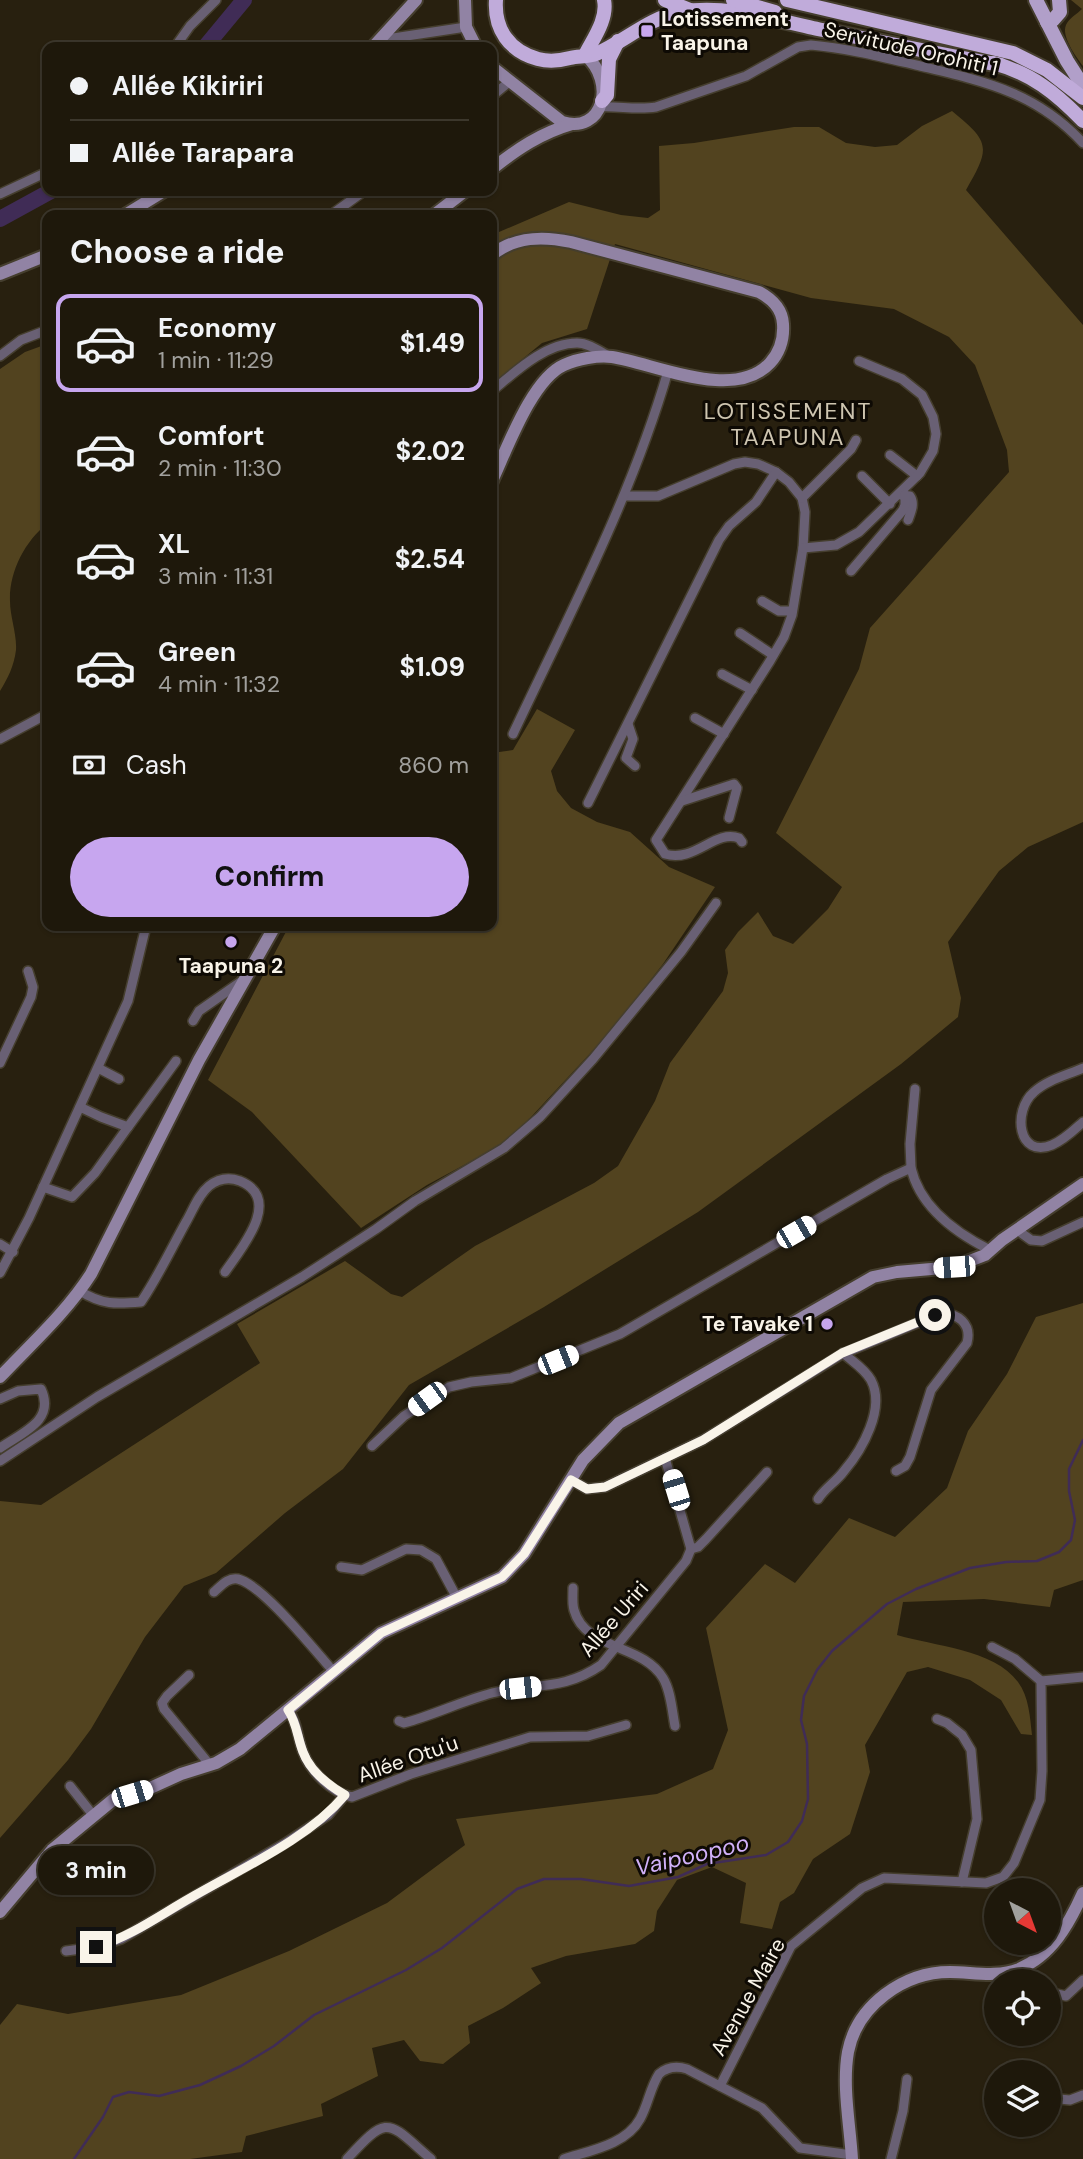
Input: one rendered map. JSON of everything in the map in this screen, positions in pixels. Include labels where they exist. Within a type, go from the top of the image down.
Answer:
[{"type":"highway","points":[[496,0],[500,32],[520,51],[537,59],[554,61],[593,55],[660,18],[691,10],[716,10],[1001,65]]},
{"type":"highway","points":[[585,55],[601,25],[606,6],[604,0]]},
{"type":"highway","points":[[665,0],[691,10]]},
{"type":"highway","points":[[733,0],[789,16],[1001,65],[1041,83],[1083,121]]},
{"type":"highway","points":[[787,0],[1013,53],[1047,70],[1083,98]]},
{"type":"highway","points":[[601,104],[607,95],[609,59],[618,41]]},
{"type":"main road","points":[[465,0],[466,27],[474,42]]},
{"type":"main road","points":[[1028,0],[1039,19],[1047,22],[1060,12],[1059,0]]},
{"type":"main road","points":[[1036,0],[1083,86]]},
{"type":"main road","points":[[378,42],[412,2]]},
{"type":"main road","points":[[497,165],[548,131],[588,120],[601,104],[603,82],[585,55]]},
{"type":"main road","points":[[497,75],[562,122],[572,124]]},
{"type":"main road","points":[[133,210],[156,196]]},
{"type":"main road","points":[[440,210],[459,196]]},
{"type":"main road","points":[[497,251],[522,240],[541,237],[558,239],[750,289],[768,297],[779,309],[784,328],[781,345],[774,359],[761,372],[736,381],[668,371],[608,356],[566,364],[546,379],[533,396],[497,471]]},
{"type":"main road","points":[[0,274],[42,257]]},
{"type":"main road","points":[[0,1377],[80,1291],[100,1258],[193,1072],[272,931]]},
{"type":"main road","points":[[0,1912],[52,1850],[114,1799],[148,1789],[181,1773],[210,1765],[240,1749],[381,1633],[502,1577],[524,1554],[583,1460],[619,1423],[873,1277],[954,1267],[985,1255],[1083,1185]]},
{"type":"main road","points":[[1018,1969],[1054,1944],[1083,1893]]},
{"type":"main road","points":[[852,2157],[848,2051],[861,2020],[881,1997],[901,1983],[948,1972],[984,1973]]},
{"type":"street","points":[[179,42],[190,26],[216,0]]},
{"type":"street","points":[[387,42],[466,27]]},
{"type":"street","name":"Servitude Orohiti 1","points":[[601,104],[643,109],[656,107],[746,76],[798,47],[811,45],[893,59],[1005,88],[1045,109],[1083,143]]},
{"type":"street","points":[[497,92],[509,82]]},
{"type":"street","points":[[0,194],[42,174]]},
{"type":"street","points":[[338,210],[357,196]]},
{"type":"street","points":[[0,356],[21,340],[42,332]]},
{"type":"street","points":[[497,387],[556,347],[577,343],[608,356]]},
{"type":"street","points":[[803,548],[828,547],[851,538],[902,495],[930,459],[935,443],[936,434],[930,409],[922,394],[912,385],[859,361]]},
{"type":"street","points":[[513,734],[575,607],[624,496],[668,371]]},
{"type":"street","points":[[802,498],[844,456],[856,440]]},
{"type":"street","points":[[890,455],[917,476]]},
{"type":"street","points":[[624,496],[659,496],[734,464],[745,462],[776,471],[802,498],[803,548],[788,628],[752,690],[656,840],[665,853],[682,856],[726,836],[739,838],[742,842]]},
{"type":"street","points":[[589,803],[724,531],[756,502],[776,471]]},
{"type":"street","points":[[862,476],[890,504]]},
{"type":"street","points":[[902,495],[910,496],[913,504],[908,520]]},
{"type":"street","points":[[851,571],[902,510],[905,505],[902,495]]},
{"type":"street","points":[[762,601],[779,611],[792,611]]},
{"type":"street","points":[[740,633],[773,655]]},
{"type":"street","points":[[722,674],[752,690]]},
{"type":"street","points":[[0,739],[42,717]]},
{"type":"street","points":[[695,718],[724,734]]},
{"type":"street","points":[[628,724],[633,739],[626,758],[635,766]]},
{"type":"street","points":[[682,801],[734,784],[737,788],[729,818]]},
{"type":"street","points":[[0,1461],[97,1397],[302,1276],[415,1201],[504,1147],[540,1116],[593,1059],[681,953],[716,903]]},
{"type":"street","points":[[0,1273],[13,1252],[128,1001],[145,931]]},
{"type":"street","points":[[0,1063],[31,997],[33,987],[28,971]]},
{"type":"street","points":[[193,1021],[199,1011],[244,980]]},
{"type":"street","points":[[43,1187],[72,1197],[95,1173],[176,1061]]},
{"type":"street","points":[[98,1068],[119,1079]]},
{"type":"street","points":[[1083,1068],[1034,1091],[1026,1100],[1019,1121],[1024,1138],[1036,1146],[1044,1147],[1064,1138],[1083,1122]]},
{"type":"street","points":[[915,1089],[910,1144],[911,1168],[926,1198],[941,1218],[958,1232],[990,1250]]},
{"type":"street","points":[[80,1107],[128,1126]]},
{"type":"street","points":[[372,1446],[404,1416],[449,1387],[471,1381],[511,1378],[620,1334],[887,1179],[911,1168]]},
{"type":"street","points":[[80,1291],[104,1303],[141,1302],[199,1198],[214,1183],[231,1179],[252,1190],[258,1204],[258,1220],[225,1272]]},
{"type":"street","points":[[1017,1230],[1031,1240],[1042,1241],[1083,1222]]},
{"type":"street","points":[[0,1244],[13,1252]]},
{"type":"street","points":[[571,1480],[587,1489],[602,1488],[722,1429],[843,1353],[939,1314],[955,1315],[965,1324],[967,1343],[931,1390],[911,1457],[905,1466],[896,1471]]},
{"type":"street","points":[[818,1499],[854,1459],[876,1405],[875,1393],[865,1371],[843,1353]]},
{"type":"street","points":[[0,1399],[18,1391],[41,1389],[45,1403],[40,1422],[0,1448]]},
{"type":"street","points":[[666,1458],[691,1549]]},
{"type":"street","name":"Allée Uriri","points":[[399,1721],[404,1723],[417,1720],[491,1694],[567,1682],[587,1675],[601,1665],[686,1561],[691,1549],[698,1547],[706,1539],[767,1472]]},
{"type":"street","points":[[341,1567],[362,1570],[406,1549],[421,1550],[436,1559],[457,1598]]},
{"type":"street","points":[[214,1592],[231,1579],[240,1579],[273,1603],[334,1672]]},
{"type":"street","points":[[573,1588],[573,1608],[578,1619],[595,1635],[648,1662],[662,1675],[670,1698],[674,1726]]},
{"type":"street","points":[[992,1647],[1015,1659],[1041,1681],[1083,1677]]},
{"type":"street","points":[[189,1675],[162,1703],[210,1765]]},
{"type":"street","name":"Avenue Maire","points":[[720,2086],[791,1947],[862,1888],[884,1878],[986,1883],[1003,1877],[1014,1863],[1040,1800],[1041,1681]]},
{"type":"street","name":"Allée Otu'u","points":[[288,1710],[295,1720],[303,1753],[309,1763],[328,1785],[345,1795],[360,1795],[411,1774],[530,1737],[588,1736],[626,1725]]},
{"type":"street","points":[[937,1719],[962,1735],[971,1750],[977,1819],[962,1882]]},
{"type":"street","points":[[70,1786],[93,1815]]},
{"type":"street","points":[[66,1951],[96,1947],[121,1939],[284,1844],[328,1815],[345,1795]]},
{"type":"street","points":[[1061,1997],[1066,1996],[1083,1980]]},
{"type":"street","points":[[564,2159],[610,2143],[632,2130],[638,2124],[654,2082],[663,2070],[682,2068],[762,2108],[800,2148],[852,2157]]},
{"type":"street","points":[[891,2159],[903,2111],[907,2079]]},
{"type":"street","points":[[1061,2099],[1070,2100],[1083,2095]]},
{"type":"street","points":[[346,2159],[369,2134],[389,2127],[400,2132],[431,2159]]},
{"type":"shaded area","points":[[1071,0],[1083,0],[1083,66],[1070,46],[1065,30],[1071,18],[1082,9]]},
{"type":"shaded area","points":[[952,111],[974,130],[983,146],[983,154],[966,190],[1083,325],[1083,822],[1028,847],[999,871],[948,942],[961,998],[958,1017],[901,1064],[698,1212],[544,1307],[409,1385],[343,1469],[285,1513],[216,1573],[184,1586],[145,1637],[91,1729],[68,1760],[0,1838],[0,1501],[41,1505],[260,1363],[237,1324],[345,1261],[391,1294],[402,1297],[475,1246],[594,1183],[618,1166],[655,1101],[670,1063],[723,991],[728,973],[725,950],[738,932],[758,912],[773,936],[793,944],[828,909],[842,887],[776,833],[859,669],[870,628],[1009,472],[1007,450],[975,365],[949,337],[894,309],[811,298],[615,244],[587,329],[542,343],[497,380],[497,233],[569,202],[621,215],[648,218],[660,210],[659,146],[794,127],[819,127],[846,143],[875,147],[897,145],[922,126]]},
{"type":"shaded area","points":[[42,346],[42,528],[25,548],[12,579],[10,607],[16,650],[10,672],[0,691],[0,369],[25,352]]},
{"type":"shaded area","points":[[537,709],[575,730],[551,771],[557,791],[571,808],[597,822],[630,832],[669,867],[715,887],[663,964],[611,1031],[503,1144],[427,1185],[361,1228],[252,1112],[208,1080],[286,931],[497,931],[497,752],[513,750]]},
{"type":"shaded area","points":[[1083,1303],[1083,1580],[1054,1590],[1050,1607],[984,1599],[903,1602],[897,1635],[962,1650],[994,1662],[1007,1671],[1025,1694],[1032,1735],[1021,1734],[1001,1700],[970,1680],[928,1667],[907,1672],[865,1745],[870,1772],[850,1834],[813,1859],[794,1893],[780,1902],[772,1929],[740,1923],[746,1883],[712,1867],[677,1880],[657,1911],[654,1931],[635,1944],[566,1956],[531,1968],[541,1983],[503,2008],[468,2026],[470,2043],[443,2064],[420,2061],[404,2040],[372,2048],[378,2076],[321,2104],[323,2116],[246,2136],[242,2152],[190,2159],[0,2159],[0,2025],[17,2004],[68,2014],[181,1995],[289,1951],[387,1903],[465,1845],[456,1819],[657,1794],[713,1769],[728,1730],[706,1628],[765,1564],[795,1583],[849,1518],[895,1537],[947,1488],[968,1431],[1007,1374],[1036,1317]]},
{"type":"waterway","points":[[209,42],[244,0]]},
{"type":"waterway","points":[[0,219],[42,196]]},
{"type":"waterway","name":"Vaipoopoo","points":[[74,2159],[103,2117],[113,2097],[129,2092],[159,2096],[200,2085],[241,2066],[274,2046],[314,2015],[406,1970],[442,1948],[517,1889],[544,1879],[581,1879],[629,1886],[678,1877],[707,1864],[766,1855],[788,1842],[802,1821],[808,1799],[807,1744],[801,1720],[804,1696],[817,1670],[832,1651],[887,1604],[916,1589],[970,1568],[1006,1562],[1037,1561],[1059,1552],[1071,1540],[1075,1520],[1069,1491],[1069,1469],[1083,1440]]},
{"type":"place","name":"Lotissement Taapuna","points":[[647,31]]},
{"type":"place","name":"Taapuna 2","points":[[231,942]]},
{"type":"place","name":"Te Tavake 1","points":[[827,1324]]},
{"type":"district","name":"LOTISSEMENT TAAPUNA","points":[[788,424]]},
{"type":"route","points":[[96,1947],[121,1939],[284,1844],[328,1815],[345,1795],[328,1785],[309,1763],[303,1753],[295,1720],[288,1710],[381,1633],[502,1577],[524,1554],[543,1528],[571,1480],[587,1489],[605,1487],[703,1440],[842,1353],[935,1315]]}]
